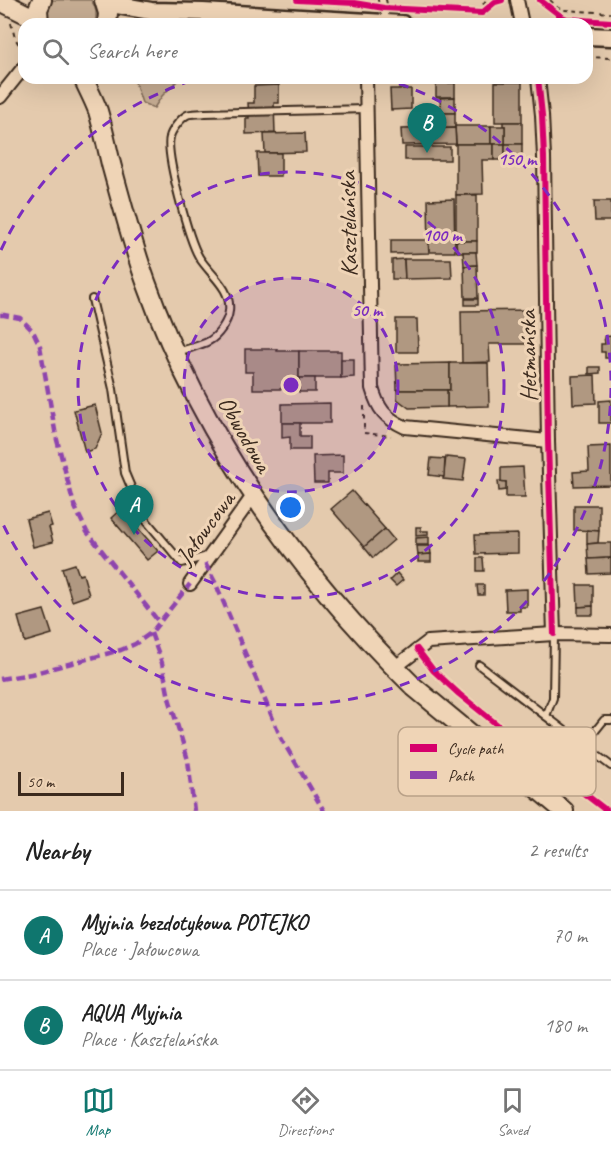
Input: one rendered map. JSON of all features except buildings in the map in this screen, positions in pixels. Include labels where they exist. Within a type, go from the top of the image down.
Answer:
[{"type":"main road","points":[[38,18],[38,9],[42,0]]},
{"type":"main road","points":[[0,1],[31,18]]},
{"type":"main road","points":[[105,2],[108,18]]},
{"type":"main road","name":"Obwodowa","points":[[86,84],[98,112]]},
{"type":"main road","name":"Obwodowa","points":[[95,84],[98,112],[146,283],[175,353],[224,450],[253,496],[326,594],[394,668],[463,727]]},
{"type":"main road","name":"Obwodowa","points":[[546,796],[564,811]]},
{"type":"street","points":[[517,0],[521,18]]},
{"type":"street","points":[[105,2],[151,11],[291,18]]},
{"type":"street","points":[[126,18],[151,11]]},
{"type":"street","points":[[593,36],[611,37]]},
{"type":"street","points":[[0,97],[5,82],[18,72]]},
{"type":"street","name":"Kasztelańska","points":[[366,84],[372,388],[376,400],[392,421],[405,427],[548,441]]},
{"type":"street","name":"Hetmańska","points":[[539,84],[544,157],[548,441],[554,634]]},
{"type":"street","name":"Jałowcowa","points":[[190,584],[253,496]]},
{"type":"street","points":[[394,668],[428,642],[554,634],[611,635]]},
{"type":"lane","points":[[382,0],[392,18]]},
{"type":"lane","points":[[175,353],[209,340],[222,327],[228,318],[230,309],[227,294],[199,258],[187,228],[169,151],[170,136],[175,127],[187,115],[205,113],[366,109]]},
{"type":"lane","points":[[92,299],[113,389],[125,473],[144,518],[182,563],[211,555]]},
{"type":"lane","points":[[546,716],[553,698],[554,634]]},
{"type":"lane","points":[[479,665],[560,727]]},
{"type":"lane","points":[[596,730],[604,720],[611,720]]},
{"type":"lane","points":[[596,754],[611,766]]},
{"type":"path","points":[[480,12],[486,0]]},
{"type":"path","points":[[540,0],[562,17]]},
{"type":"path","points":[[550,0],[558,8],[564,10],[611,13]]},
{"type":"path","points":[[480,12],[489,7]]},
{"type":"path","points":[[593,57],[611,58]]},
{"type":"path","points":[[363,398],[364,433],[399,436]]},
{"type":"shaded area","points":[[51,0],[91,0],[96,18],[47,18]]},
{"type":"shaded area","points":[[136,84],[174,84],[154,108],[142,103]]},
{"type":"marked path","points":[[0,315],[20,318],[33,331],[40,346],[56,436],[74,505],[87,532],[159,622]]},
{"type":"marked path","points":[[205,563],[281,738],[324,811]]},
{"type":"marked path","points":[[0,679],[31,674],[121,650],[135,644],[151,633],[190,584]]},
{"type":"marked path","points":[[151,633],[162,663],[169,698],[188,760],[194,811]]},
{"type":"cycle path","points":[[297,0],[354,3],[384,8],[482,13],[495,2],[502,0]]},
{"type":"cycle path","points":[[540,0],[564,18]]},
{"type":"cycle path","points":[[593,21],[611,22]]},
{"type":"cycle path","points":[[539,84],[544,157],[548,441],[554,634]]},
{"type":"cycle path","points":[[417,649],[433,670],[500,727]]},
{"type":"cycle path","points":[[587,796],[607,811]]},
{"type":"place","name":"AQUA Myjnia","points":[[427,153]]},
{"type":"place","name":"Myjnia bezdotykowa POTEJKO","points":[[134,535]]}]
